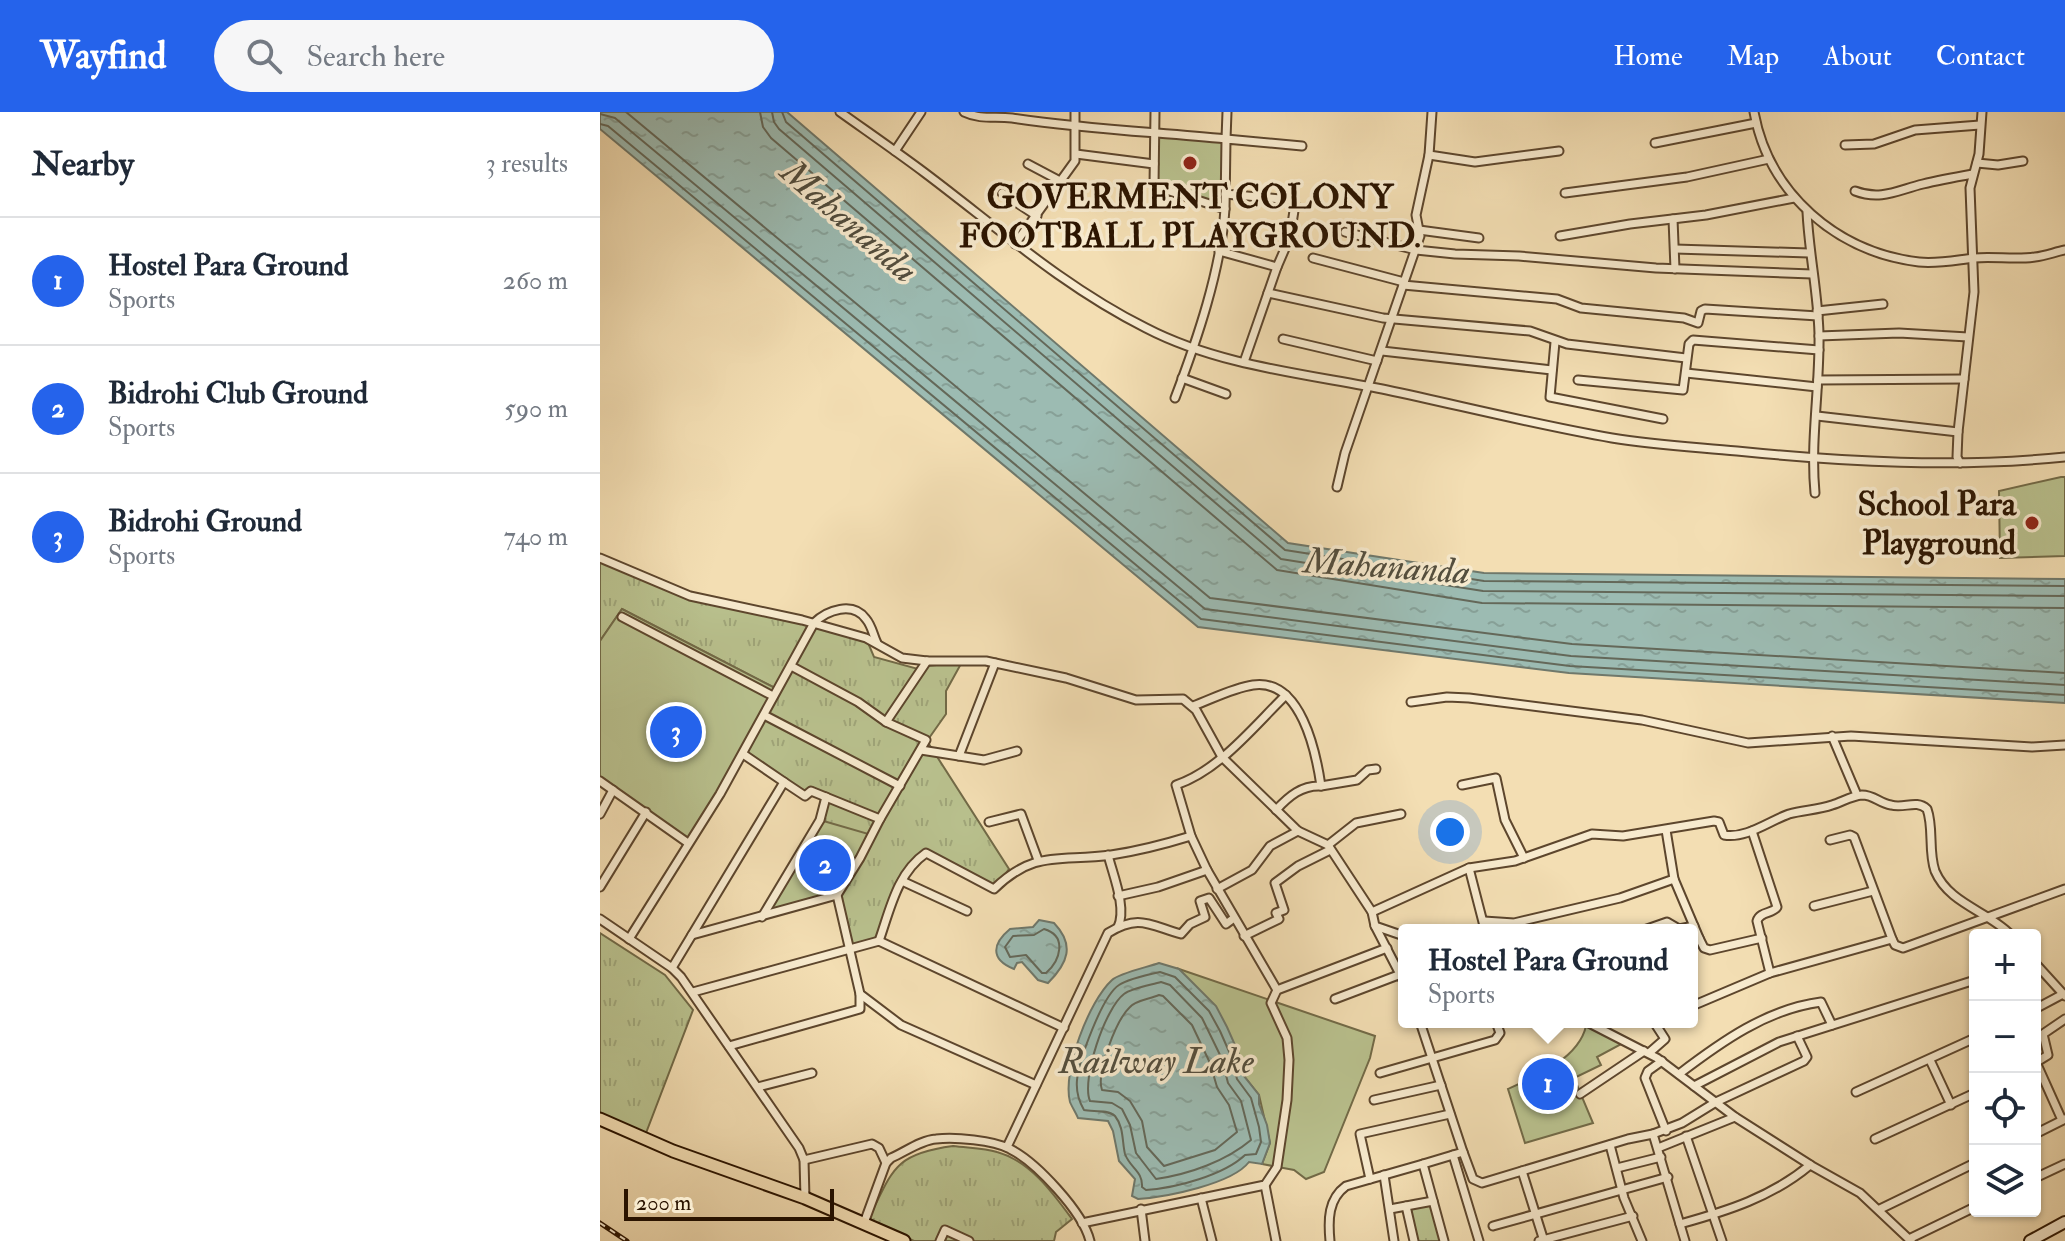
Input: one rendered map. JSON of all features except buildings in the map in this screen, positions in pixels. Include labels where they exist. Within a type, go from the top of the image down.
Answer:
[{"type":"main road","points":[[600,1119],[673,1151],[805,1198],[904,1241]]},
{"type":"main road","points":[[2030,1241],[2065,1222]]},
{"type":"street","points":[[840,112],[1085,295],[1148,330],[1193,348],[1244,362],[1625,440],[1812,458],[2014,463],[2065,457]]},
{"type":"street","points":[[895,151],[921,112]]},
{"type":"street","points":[[964,112],[983,119],[1004,117],[1075,128],[1302,146]]},
{"type":"street","points":[[1015,244],[1071,168],[1076,154],[1075,112]]},
{"type":"street","points":[[1155,112],[1153,184],[1156,188],[1225,209]]},
{"type":"street","points":[[1175,398],[1193,348],[1219,251],[1225,209],[1227,112]]},
{"type":"street","points":[[1337,487],[1345,453],[1416,250],[1419,230],[1416,215],[1429,155],[1432,112]]},
{"type":"street","points":[[1754,112],[1769,159],[1794,198],[1807,212],[1838,232],[1894,256],[1934,263],[1975,258],[2033,258],[2065,250]]},
{"type":"street","points":[[1960,463],[1957,455],[1958,432],[1974,292],[1970,188],[1977,163],[1982,112]]},
{"type":"street","points":[[1655,143],[1756,123]]},
{"type":"street","points":[[1845,145],[1874,144],[1915,130],[1980,125]]},
{"type":"street","points":[[1429,155],[1475,162],[1559,151]]},
{"type":"street","points":[[1076,154],[1154,164]]},
{"type":"street","points":[[1565,193],[1687,177],[1769,159]]},
{"type":"street","points":[[1977,163],[1998,165],[2023,161]]},
{"type":"street","points":[[1028,164],[1062,182]]},
{"type":"street","points":[[1855,191],[1874,197],[1973,174]]},
{"type":"street","points":[[1002,193],[1037,216]]},
{"type":"street","points":[[1225,194],[1294,202],[1290,237],[1244,362]]},
{"type":"street","points":[[1560,236],[1706,215],[1794,198]]},
{"type":"street","points":[[1807,212],[1819,336],[1817,416],[1812,458],[1815,493]]},
{"type":"street","points":[[1673,219],[1675,269]]},
{"type":"street","points":[[1419,230],[1479,238]]},
{"type":"street","points":[[1345,232],[1416,250],[1675,269],[1812,274]]},
{"type":"street","points":[[1675,249],[1809,253]]},
{"type":"street","points":[[1219,251],[1277,267]]},
{"type":"street","points":[[1313,258],[1404,284],[1560,300],[1581,308],[1684,318],[1698,323],[1701,311],[1705,309],[1817,314],[1883,304]]},
{"type":"street","points":[[1268,293],[1393,319],[1530,331],[1555,342],[1686,358]]},
{"type":"street","points":[[1819,336],[1908,333],[1968,337]]},
{"type":"street","points":[[1283,339],[1377,361]]},
{"type":"street","points":[[1578,380],[1684,389],[1689,341],[1693,340],[1819,350]]},
{"type":"street","points":[[1555,342],[1550,397],[1663,419]]},
{"type":"street","points":[[1382,351],[1552,370]]},
{"type":"street","points":[[1686,373],[1818,383],[1964,379]]},
{"type":"street","points":[[1182,378],[1226,394]]},
{"type":"street","points":[[1817,416],[1958,432]]},
{"type":"street","points":[[600,558],[690,596],[814,623],[866,638],[902,658],[995,663],[1066,678],[1136,700],[1183,699],[1193,706],[1222,757],[1298,831],[1329,848],[1372,912],[1375,926],[1398,970]]},
{"type":"street","points":[[629,939],[743,754],[814,623],[822,615],[852,609],[864,615],[878,645]]},
{"type":"street","points":[[622,617],[773,696]]},
{"type":"street","points":[[886,722],[927,661]]},
{"type":"street","points":[[959,756],[995,663]]},
{"type":"street","points":[[692,935],[837,895],[926,740],[886,722],[858,702],[791,666]]},
{"type":"street","points":[[1193,706],[1252,685],[1265,686],[1286,695],[1293,702],[1312,741],[1321,786]]},
{"type":"street","points":[[1277,990],[1207,870],[1191,836],[1176,785],[1191,780],[1222,757],[1286,695]]},
{"type":"street","points":[[1411,702],[1447,697],[1469,698],[1642,720],[1748,743],[1832,736],[2032,747],[2065,745]]},
{"type":"street","points":[[764,715],[900,786]]},
{"type":"street","points":[[1832,736],[1857,795]]},
{"type":"street","points":[[921,750],[984,760],[1017,751]]},
{"type":"street","points":[[743,754],[805,796],[811,791],[880,819]]},
{"type":"street","points":[[1276,810],[1295,792],[1310,785],[1357,780],[1368,770],[1376,769]]},
{"type":"street","points":[[1462,785],[1496,778],[1505,820],[1524,858]]},
{"type":"street","points":[[600,781],[688,843]]},
{"type":"street","points":[[672,968],[784,782]]},
{"type":"street","points":[[600,814],[613,790]]},
{"type":"street","points":[[1372,912],[1469,868],[1524,858],[1592,834],[1623,836],[1714,821],[1719,822],[1725,836],[1752,831],[1792,813],[1819,809],[1857,795],[1873,796],[1890,805],[1923,805],[1929,814],[1935,869],[1942,883],[1969,907],[2004,929]]},
{"type":"street","points":[[762,917],[820,820],[826,797]]},
{"type":"street","points":[[600,887],[646,812]]},
{"type":"street","points":[[989,822],[1021,814],[1038,860]]},
{"type":"street","points":[[1244,936],[1279,919],[1276,913],[1284,910],[1275,883],[1329,848],[1356,823],[1401,814]]},
{"type":"street","points":[[1666,830],[1674,879],[1693,924]]},
{"type":"street","points":[[1217,889],[1252,870],[1270,846],[1298,831]]},
{"type":"street","points":[[1752,831],[1777,907],[1758,917],[1770,973]]},
{"type":"street","points":[[1830,840],[1853,835],[1892,939],[1895,945],[1903,948],[2065,889]]},
{"type":"street","points":[[879,941],[902,881],[916,859],[926,853],[994,889],[1012,872],[1038,860],[1108,855],[1146,849],[1191,836]]},
{"type":"street","points":[[1108,855],[1118,896],[1121,921],[1117,927]]},
{"type":"street","points":[[1469,868],[1484,924]]},
{"type":"street","points":[[1118,896],[1158,887],[1207,870]]},
{"type":"street","points":[[1504,924],[1620,898],[1674,879]]},
{"type":"street","points":[[902,881],[967,911]]},
{"type":"street","points":[[1814,906],[1873,891]]},
{"type":"street","points":[[837,895],[860,994],[860,1009]]},
{"type":"street","points":[[1007,1147],[1108,933],[1135,921],[1145,921],[1181,934],[1190,924],[1205,917],[1200,901],[1209,898],[1226,924],[1234,918]]},
{"type":"street","points":[[600,919],[672,968],[693,992],[799,1148],[804,1160],[805,1198]]},
{"type":"street","points":[[1375,926],[1398,934]]},
{"type":"street","points":[[1698,942],[1710,950],[1762,938]]},
{"type":"street","points":[[1698,1003],[1770,973],[1892,939]]},
{"type":"street","points":[[693,992],[879,941],[1064,1028]]},
{"type":"street","points":[[1276,1241],[1265,1185],[1277,1167],[1287,1100],[1289,1060],[1287,1038],[1271,1003],[1277,990],[1387,948]]},
{"type":"street","points":[[2041,970],[2064,995],[2041,1006]]},
{"type":"street","points":[[1335,999],[1398,979]]},
{"type":"street","points":[[1694,1086],[1765,1048],[1969,982]]},
{"type":"street","points":[[860,994],[901,1025],[1036,1085]]},
{"type":"street","points":[[1679,1074],[1736,1035],[1778,1013],[1821,1002],[1832,1025]]},
{"type":"street","points":[[729,1046],[877,1006]]},
{"type":"street","points":[[2041,1059],[2048,1055],[2043,1034],[2065,1019]]},
{"type":"street","points":[[1422,1028],[1463,1152],[1477,1183],[1666,1131],[1716,1102],[1804,1061],[1807,1057],[1797,1036]]},
{"type":"street","points":[[1380,1073],[1495,1040],[1500,1033],[1498,1028]]},
{"type":"street","points":[[1599,1028],[1662,1061],[1735,1117],[1860,1193],[1910,1240],[1969,1210]]},
{"type":"street","points":[[1580,1094],[1665,1039],[1659,1028]]},
{"type":"street","points":[[1856,1092],[1969,1041]]},
{"type":"street","points":[[1930,1060],[1951,1105]]},
{"type":"street","points":[[1662,1061],[1648,1071],[1645,1078],[1666,1131]]},
{"type":"street","points":[[758,1087],[812,1073]]},
{"type":"street","points":[[2040,1073],[2064,1120],[2041,1131]]},
{"type":"street","points":[[1374,1100],[1441,1085]]},
{"type":"street","points":[[1875,1139],[1969,1096]]},
{"type":"street","points":[[1370,1179],[1360,1134],[1450,1114]]},
{"type":"street","points":[[1658,1148],[1735,1117]]},
{"type":"street","points":[[1653,1134],[1685,1241]]},
{"type":"street","points":[[1686,1136],[1722,1241]]},
{"type":"street","points":[[864,1223],[886,1163],[932,1139],[957,1138],[1007,1147],[1060,1192],[1082,1223],[1090,1241]]},
{"type":"street","points":[[804,1160],[872,1144],[879,1148],[886,1163]]},
{"type":"street","points":[[1610,1145],[1622,1191],[1642,1241]]},
{"type":"street","points":[[1330,1241],[1330,1210],[1338,1192],[1346,1186],[1463,1152]]},
{"type":"street","points":[[1453,1155],[1479,1241]]},
{"type":"street","points":[[1617,1168],[1661,1157]]},
{"type":"street","points":[[1423,1164],[1444,1241]]},
{"type":"street","points":[[2041,1175],[2065,1164]]},
{"type":"street","points":[[1680,1224],[1765,1195],[1795,1178],[1810,1165]]},
{"type":"street","points":[[1880,1209],[1969,1166]]},
{"type":"street","points":[[1522,1171],[1542,1241],[1633,1216]]},
{"type":"street","points":[[1384,1175],[1394,1241]]},
{"type":"street","points":[[1493,1226],[1668,1177]]},
{"type":"street","points":[[1082,1223],[1265,1185]]},
{"type":"street","points":[[1201,1198],[1212,1241]]},
{"type":"street","points":[[1390,1209],[1433,1201]]},
{"type":"street","points":[[1406,1206],[1414,1241]]},
{"type":"street","points":[[1141,1209],[1145,1241]]},
{"type":"street","points":[[940,1241],[945,1230],[969,1241]]},
{"type":"green space","name":"GOVERMENT COLONY FOOTBALL PLAYGROUND.","points":[[1156,134],[1225,141],[1224,207],[1155,184]]},
{"type":"green space","name":"School Para Playground","points":[[2065,477],[2065,556],[2000,558],[1999,491]]},
{"type":"green space","points":[[600,558],[690,596],[866,638],[874,657],[922,670],[902,700],[928,666],[962,662],[946,691],[946,714],[927,741],[1009,869],[994,889],[922,855],[897,888],[879,941],[853,948],[820,820],[825,797],[812,791],[805,796],[743,754],[767,714],[777,689],[622,609],[600,641]]},
{"type":"green space","points":[[622,609],[777,689],[691,842],[600,776],[600,641]]},
{"type":"green space","points":[[820,820],[872,835],[837,895],[769,912]]},
{"type":"green space","points":[[600,933],[665,975],[693,1010],[646,1133],[600,1116]]},
{"type":"green space","points":[[1179,969],[1375,1036],[1370,1058],[1324,1172],[1306,1179],[1294,1170],[1262,1164],[1270,1143],[1259,1095],[1244,1076],[1239,1054]]},
{"type":"green space","points":[[1585,1028],[1591,1028],[1627,1041],[1597,1057],[1601,1065],[1574,1078],[1593,1123],[1525,1143],[1508,1089],[1555,1065],[1575,1048]]},
{"type":"green space","points":[[953,1146],[1009,1156],[1040,1179],[1072,1219],[1056,1232],[1054,1241],[914,1241],[868,1220],[897,1167],[918,1154]]},
{"type":"green space","points":[[1433,1202],[1444,1241],[1414,1241],[1407,1207]]},
{"type":"water","name":"Mahananda","points":[[600,112],[787,112],[1288,543],[1484,573],[2065,579],[2065,703],[1569,673],[1198,627],[600,129]]},
{"type":"water","points":[[1039,920],[1054,923],[1067,946],[1064,961],[1048,983],[1038,980],[1022,962],[1017,963],[1014,969],[1006,965],[997,956],[996,950],[1010,929],[1033,927]]},
{"type":"water","name":"Railway Lake","points":[[1159,963],[1179,969],[1216,1006],[1239,1054],[1244,1076],[1259,1095],[1270,1143],[1262,1164],[1249,1162],[1229,1177],[1198,1188],[1138,1199],[1132,1196],[1135,1179],[1119,1161],[1108,1121],[1078,1118],[1070,1102],[1070,1073],[1079,1037],[1103,990],[1116,977]]},
{"type":"railway","points":[[600,1223],[627,1241]]},
{"type":"place","name":"GOVERMENT COLONY FOOTBALL PLAYGROUND.","points":[[1190,163]]},
{"type":"place","name":"School Para Playground","points":[[2032,523]]},
{"type":"place","name":"Bidrohi Ground","points":[[676,732]]},
{"type":"place","name":"Bidrohi Club Ground","points":[[825,865]]},
{"type":"place","name":"Hostel Para Ground","points":[[1548,1084]]}]
